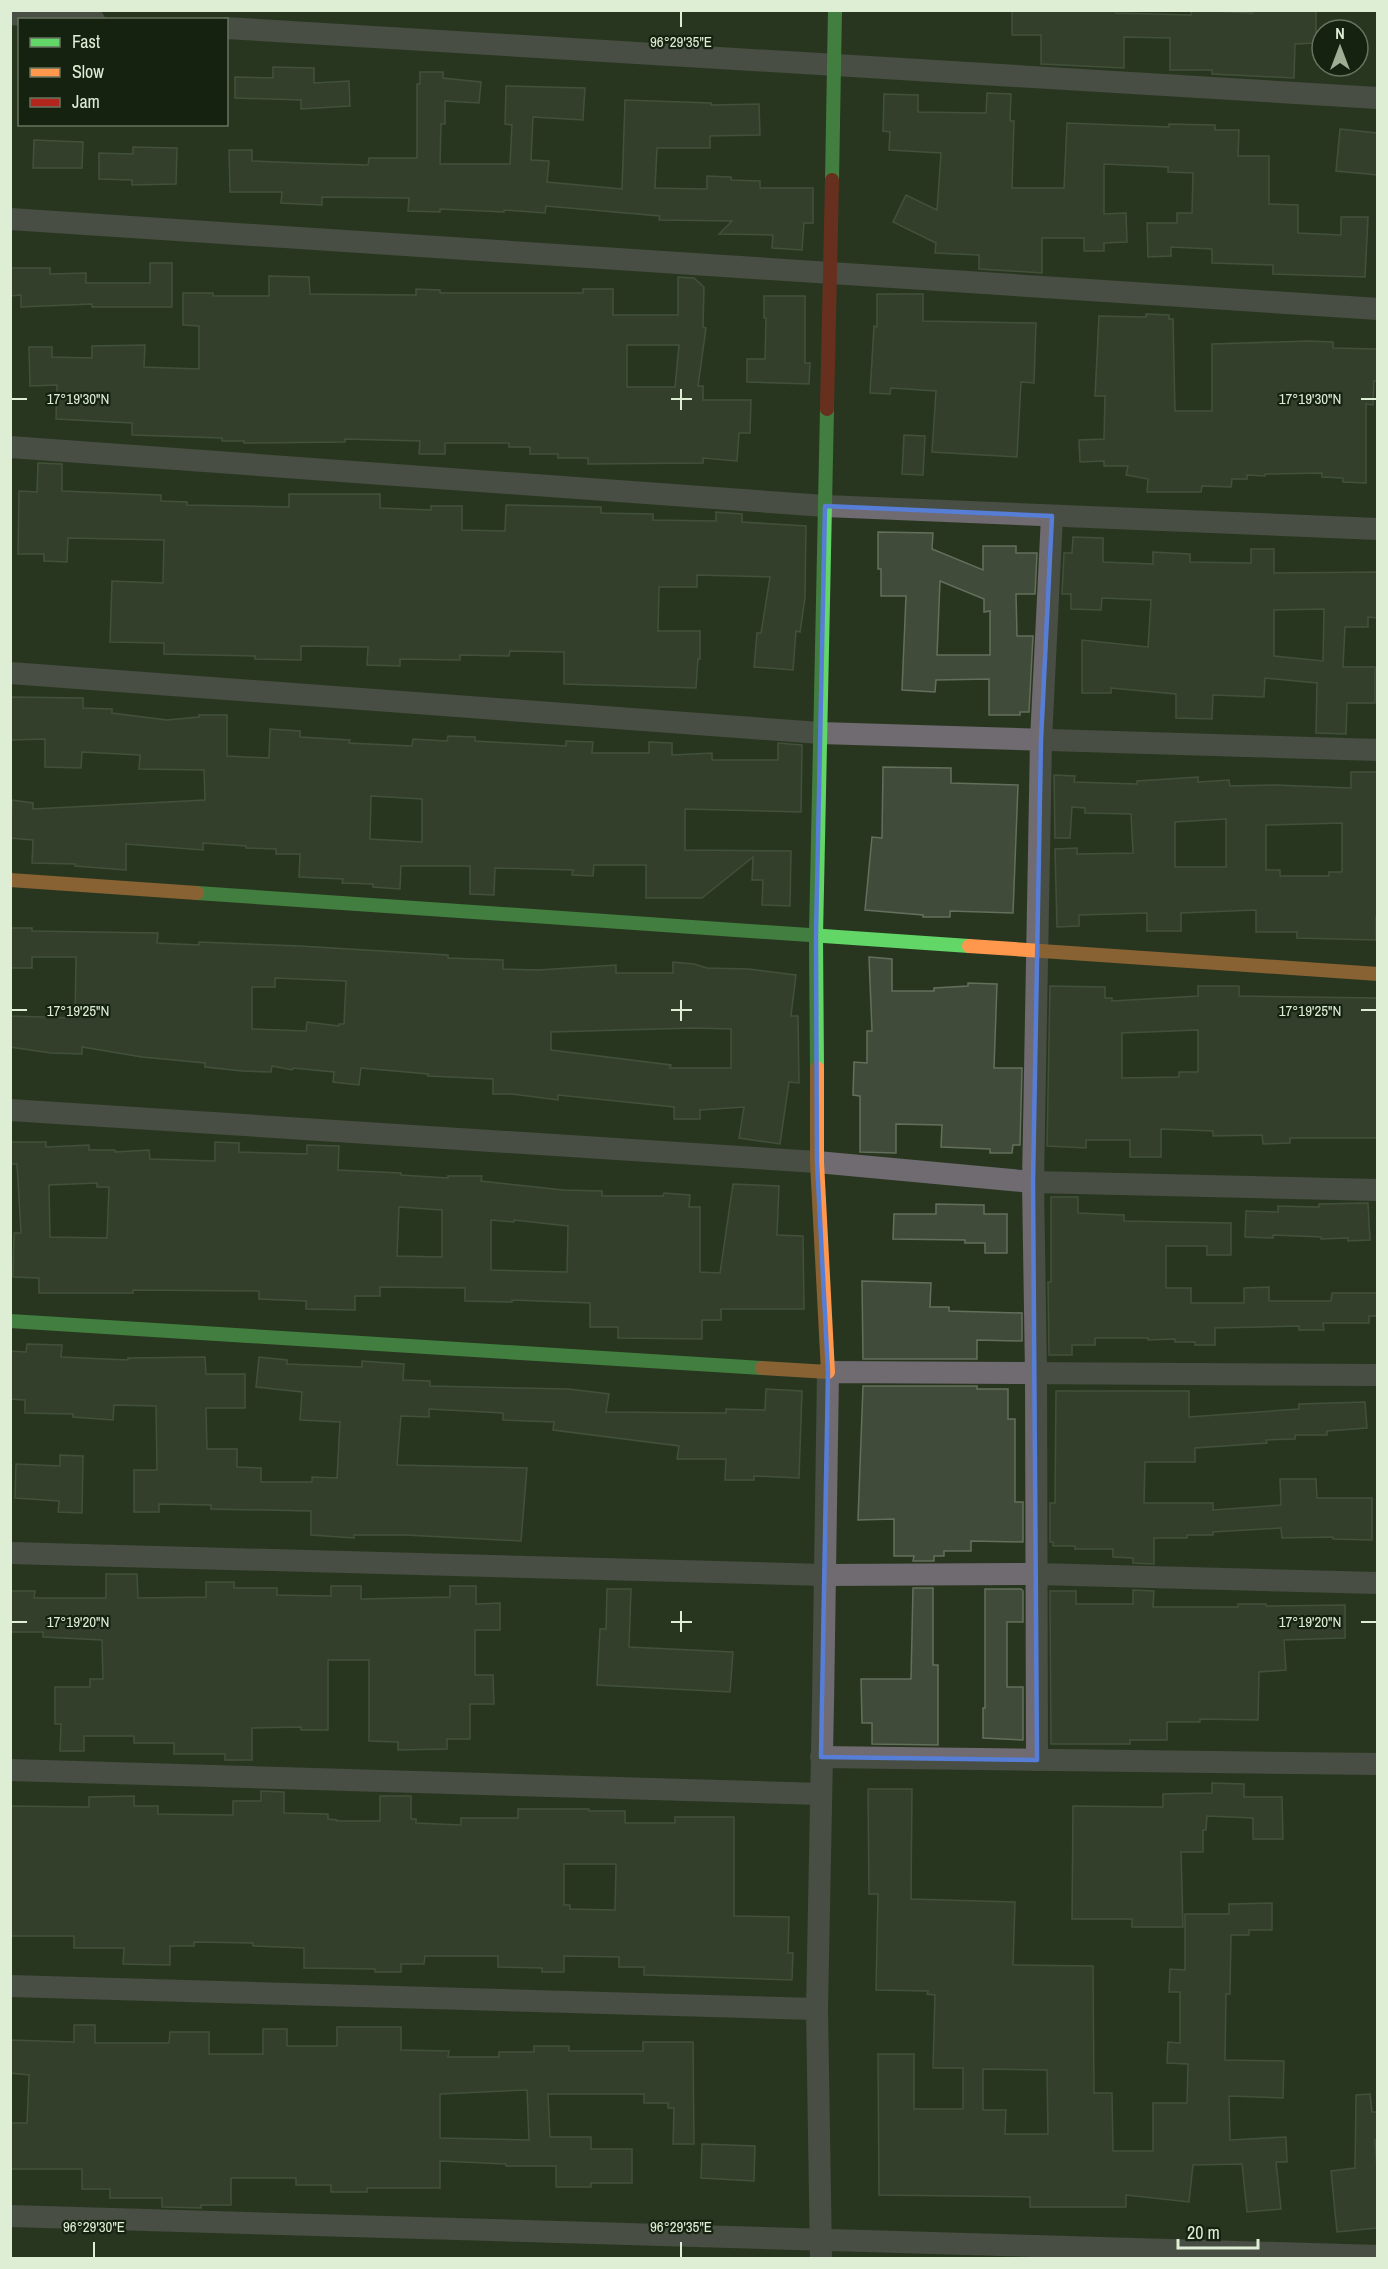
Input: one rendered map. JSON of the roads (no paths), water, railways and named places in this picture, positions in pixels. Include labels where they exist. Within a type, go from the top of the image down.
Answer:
[{"type":"street","points":[[821,2250],[817,2009],[828,1372],[817,1162],[816,936],[835,10]]},
{"type":"street","points":[[228,28],[1377,98]]},
{"type":"street","points":[[10,219],[1377,309]]},
{"type":"street","points":[[10,447],[825,506],[1377,530]]},
{"type":"street","points":[[1036,1760],[1036,1374],[1033,1182],[1041,740],[1052,516]]},
{"type":"street","points":[[10,673],[820,734],[1377,750]]},
{"type":"street","points":[[10,880],[1377,974]]},
{"type":"street","points":[[10,1110],[817,1162],[1033,1182],[1377,1190]]},
{"type":"street","points":[[10,1321],[828,1372],[1377,1375]]},
{"type":"street","points":[[10,1553],[826,1575],[1037,1574],[1377,1583]]},
{"type":"street","points":[[821,1757],[1377,1764]]},
{"type":"street","points":[[10,1770],[821,1794]]},
{"type":"street","points":[[10,1986],[817,2009]]},
{"type":"street","points":[[10,2216],[821,2250],[1377,2256]]}]
